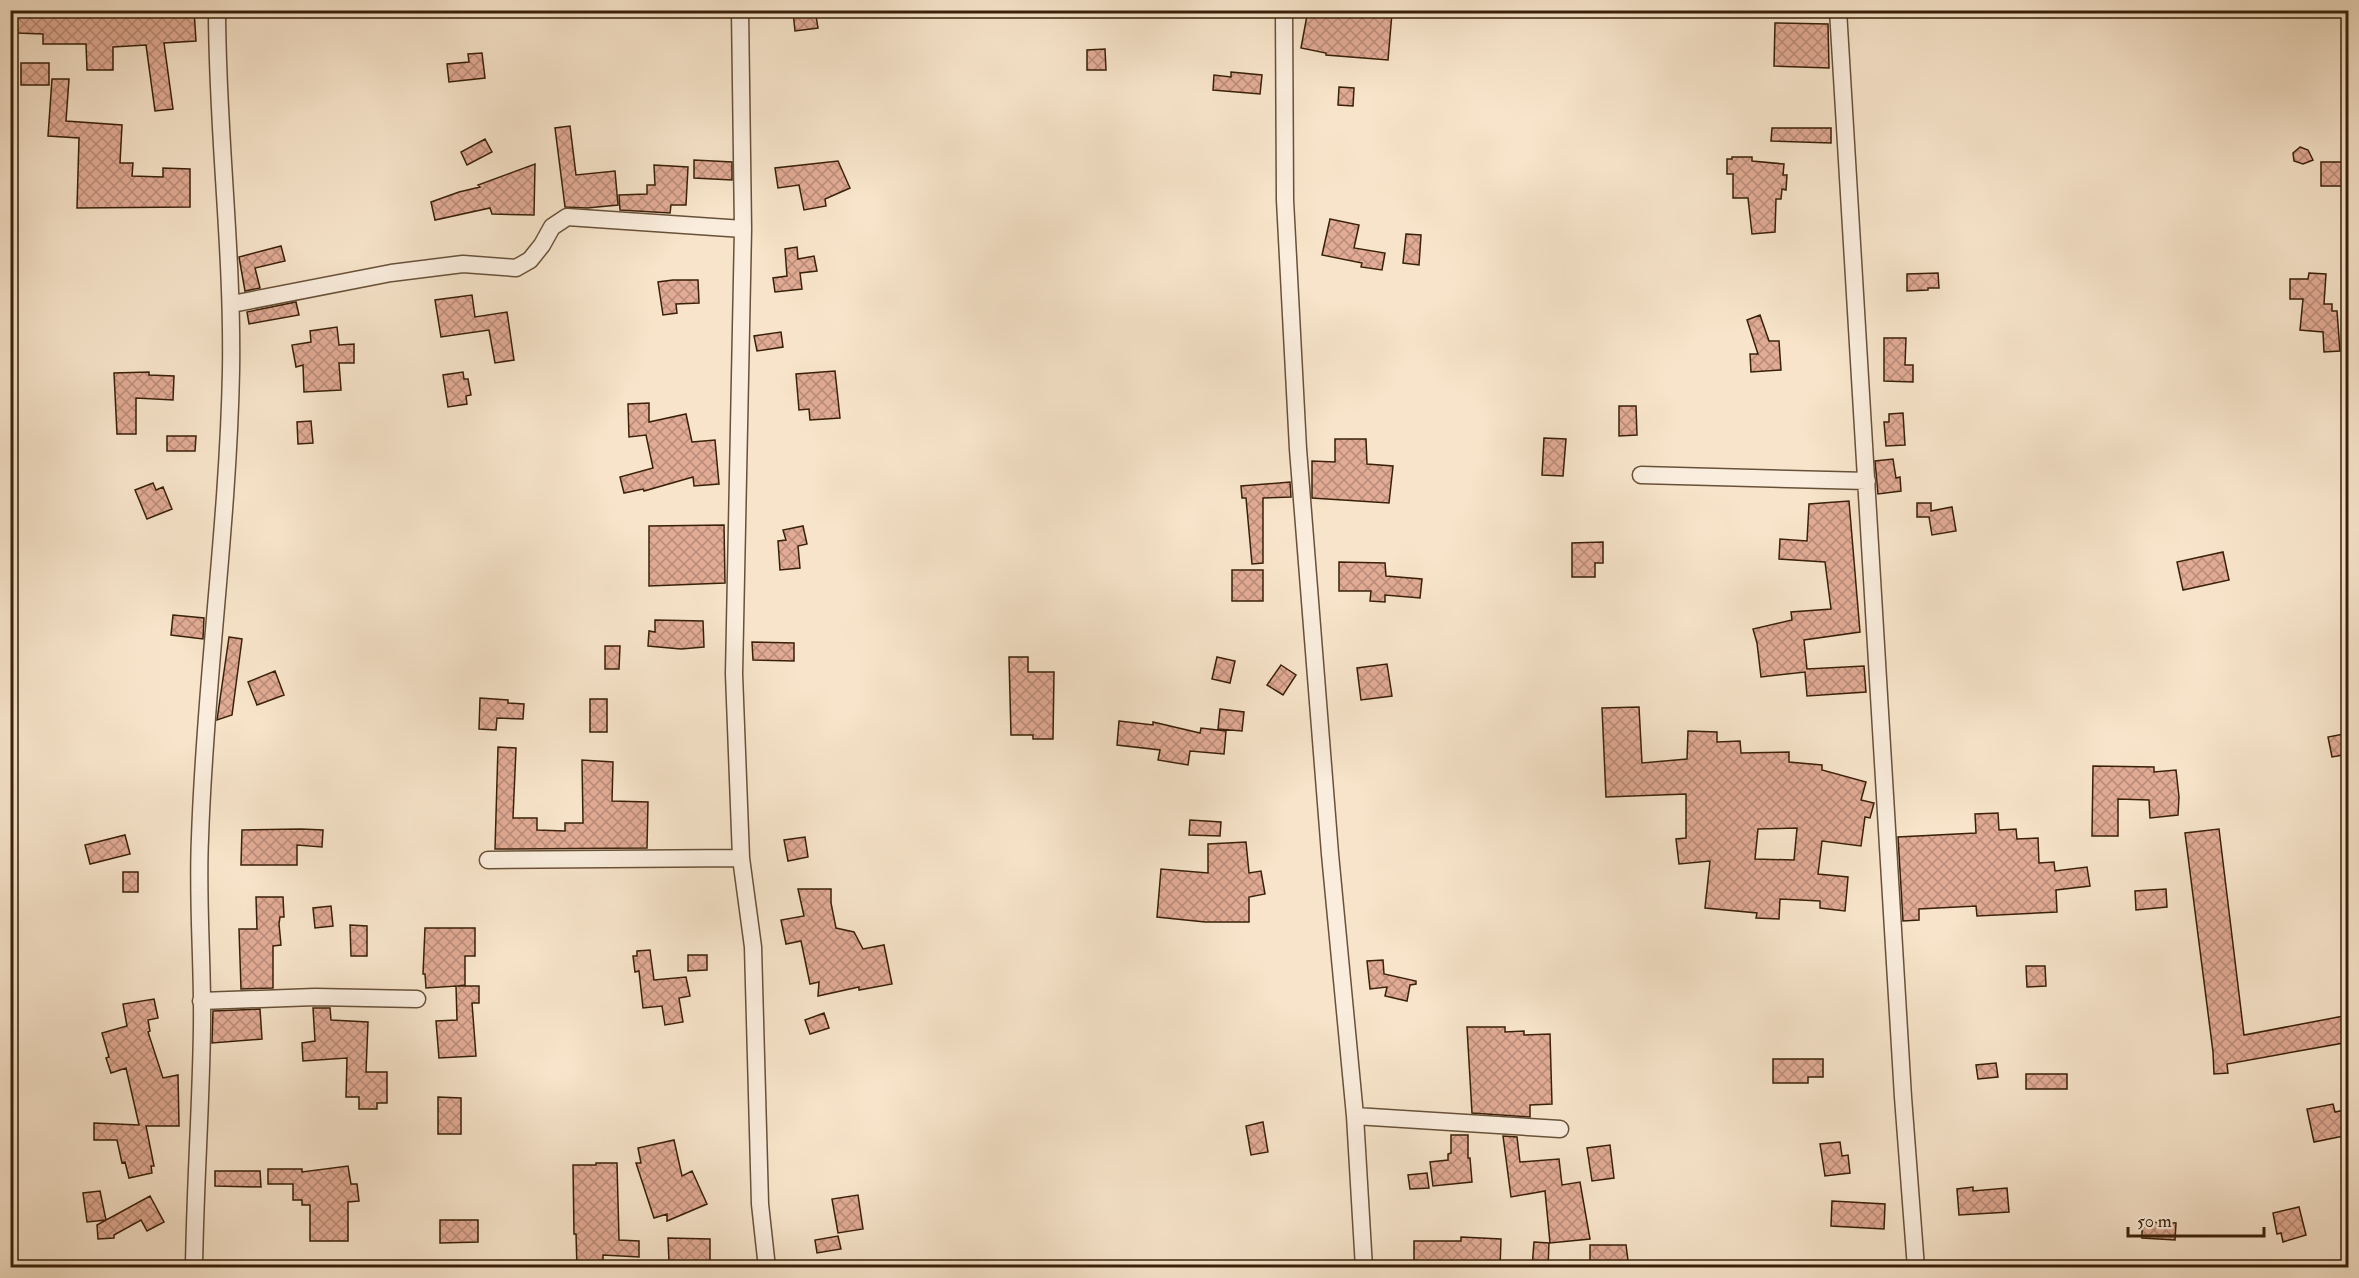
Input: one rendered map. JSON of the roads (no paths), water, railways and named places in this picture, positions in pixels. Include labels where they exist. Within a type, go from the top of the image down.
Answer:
[{"type":"street","points":[[194,1268],[202,1025],[199,839],[211,651],[229,459],[232,304],[217,71],[217,10]]},
{"type":"street","points":[[740,10],[743,229],[734,674],[741,858],[753,947],[760,1204],[767,1268]]},
{"type":"street","points":[[1284,10],[1285,200],[1298,449],[1329,842],[1355,1116],[1364,1268]]},
{"type":"street","points":[[1838,10],[1902,1085],[1916,1268]]},
{"type":"street","points":[[232,304],[402,272],[463,264],[516,268],[530,260],[552,227],[567,217],[743,229]]},
{"type":"street","points":[[1641,475],[1867,481]]},
{"type":"street","points":[[488,860],[741,858]]},
{"type":"street","points":[[201,1001],[315,997],[417,999]]},
{"type":"street","points":[[1355,1116],[1560,1129]]}]
